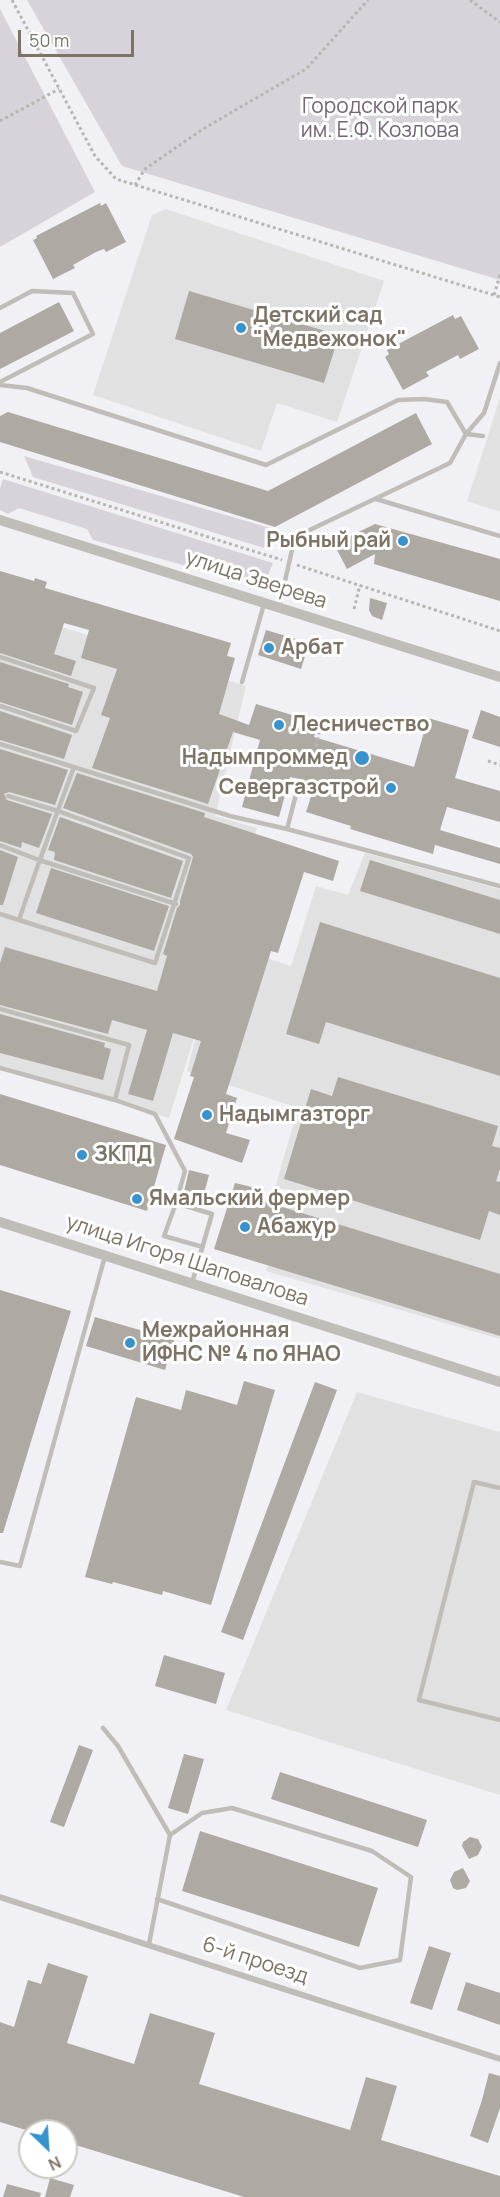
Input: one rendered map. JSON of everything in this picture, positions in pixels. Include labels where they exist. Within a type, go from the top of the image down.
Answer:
[{"type":"street","name":"улица Зверева","points":[[0,520],[500,677]]},
{"type":"street","name":"улица Игоря Шаповалова","points":[[0,1222],[500,1382]]},
{"type":"street","name":"6-й проезд","points":[[0,1897],[500,2059]]},
{"type":"lane","points":[[0,308],[32,291],[73,292],[93,334],[0,383]]},
{"type":"lane","points":[[279,608],[296,537],[450,464],[466,434],[484,413],[500,363]]},
{"type":"lane","points":[[0,383],[27,388],[266,465],[398,400],[424,399],[447,402],[466,434]]},
{"type":"lane","points":[[466,434],[483,436]]},
{"type":"lane","points":[[376,499],[500,536]]},
{"type":"lane","points":[[242,682],[264,603]]},
{"type":"lane","points":[[0,657],[94,688],[76,731],[0,706]]},
{"type":"lane","points":[[0,744],[230,816],[500,886]]},
{"type":"lane","points":[[19,920],[74,767]]},
{"type":"lane","points":[[287,829],[299,783]]},
{"type":"lane","points":[[0,914],[155,963],[176,904],[189,858],[58,811],[8,796]]},
{"type":"lane","points":[[0,845],[39,860],[176,904]]},
{"type":"lane","points":[[0,1009],[129,1046],[116,1100]]},
{"type":"lane","points":[[0,1068],[116,1100],[155,1114],[185,1171],[164,1236],[203,1247]]},
{"type":"lane","points":[[176,1203],[212,1214],[192,1283]]},
{"type":"lane","points":[[0,1562],[20,1566],[105,1256]]},
{"type":"lane","points":[[500,1488],[474,1482],[419,1700],[500,1720]]},
{"type":"lane","points":[[104,1728],[118,1746],[170,1835],[149,1944]]},
{"type":"lane","points":[[157,1899],[360,1968],[400,1960],[411,1877],[372,1851],[232,1808],[202,1813],[170,1835]]},
{"type":"path","points":[[12,0],[95,156],[116,179],[500,297]]},
{"type":"path","points":[[135,185],[146,170],[203,129],[306,69],[368,0]]},
{"type":"path","points":[[470,0],[500,22]]},
{"type":"path","points":[[0,121],[59,89]]},
{"type":"path","points":[[494,295],[500,275]]},
{"type":"path","points":[[0,472],[290,562],[500,631]]},
{"type":"path","points":[[354,609],[360,585]]},
{"type":"path","points":[[316,746],[319,733]]},
{"type":"path","points":[[488,761],[500,765]]},
{"type":"shaded area","name":"Детский сад \"Медвежонок\"","points":[[166,209],[384,281],[337,422],[277,403],[261,451],[93,395],[152,215]]},
{"type":"shaded area","points":[[500,398],[500,512],[467,501]]},
{"type":"shaded area","points":[[0,607],[246,686],[215,816],[257,828],[222,944],[291,966],[316,886],[348,895],[365,853],[500,889],[500,1339],[266,1271],[292,1190],[275,1188],[298,1108],[187,1071],[202,1012],[169,1118],[0,1069]]},
{"type":"shaded area","points":[[357,1392],[500,1432],[500,1795],[226,1710]]},
{"type":"green space","name":"Городской парк им. Е.Ф. Козлова","points":[[27,0],[500,0],[500,280],[122,166]]},
{"type":"green space","points":[[0,9],[95,192],[0,247]]},
{"type":"green space","points":[[24,456],[270,528],[264,548],[33,477]]},
{"type":"green space","points":[[3,479],[273,563],[265,582],[255,585],[93,540],[87,529],[19,508],[8,514],[0,510],[0,489]]},
{"type":"building","points":[[100,203],[101,206],[106,203],[126,242],[106,252],[104,249],[96,252],[73,265],[75,268],[53,279],[33,240],[37,238],[36,236]]},
{"type":"building","points":[[189,291],[339,335],[324,383],[175,339]]},
{"type":"building","points":[[59,302],[74,331],[0,369],[0,333]]},
{"type":"building","points":[[453,315],[455,319],[461,316],[479,349],[460,359],[458,355],[426,372],[429,376],[403,390],[385,357],[389,354],[387,350]]},
{"type":"building","points":[[8,412],[268,491],[416,413],[432,444],[275,527],[0,442],[0,416]]},
{"type":"building","points":[[375,524],[500,559],[500,601],[374,564],[375,554],[347,569],[334,544]]},
{"type":"building","points":[[0,571],[34,581],[35,578],[47,582],[45,588],[231,643],[227,656],[235,658],[219,714],[249,725],[256,704],[318,723],[314,737],[414,767],[428,718],[469,730],[455,778],[500,791],[500,822],[447,807],[440,830],[500,848],[500,864],[435,845],[433,854],[350,829],[351,826],[306,812],[315,784],[300,779],[290,777],[279,817],[242,807],[260,740],[233,732],[208,804],[92,768],[110,718],[101,715],[117,669],[81,658],[89,630],[64,623],[54,654],[76,661],[71,676],[0,653]]},
{"type":"building","points":[[370,598],[387,603],[382,620],[372,616],[369,610]]},
{"type":"building","points":[[266,630],[309,643],[301,669],[258,655]]},
{"type":"building","points":[[0,662],[69,684],[68,687],[83,692],[72,725],[0,702]]},
{"type":"building","points":[[481,710],[500,717],[500,747],[472,738]]},
{"type":"building","points":[[0,711],[72,735],[64,759],[0,740]]},
{"type":"building","points":[[0,749],[68,770],[55,805],[9,792],[4,794],[7,800],[52,814],[39,848],[22,842],[21,848],[0,841]]},
{"type":"building","points":[[77,773],[205,813],[204,817],[339,861],[333,881],[304,872],[278,953],[271,951],[226,1094],[237,1098],[226,1133],[250,1140],[242,1163],[174,1139],[194,1077],[190,1076],[201,1041],[173,1033],[153,1101],[128,1094],[147,1030],[112,1020],[108,1034],[0,1005],[0,963],[5,947],[157,991],[167,956],[163,954],[193,857],[191,854],[63,808]]},
{"type":"building","points":[[60,817],[183,861],[171,898],[54,860],[55,852],[48,850]]},
{"type":"building","points":[[0,850],[18,857],[3,905],[0,905]]},
{"type":"building","points":[[370,860],[500,900],[500,934],[360,891]]},
{"type":"building","points":[[51,868],[169,906],[154,951],[36,913]]},
{"type":"building","points":[[320,922],[500,978],[500,1076],[326,1022],[319,1044],[286,1034]]},
{"type":"building","points":[[0,1014],[105,1043],[104,1047],[111,1049],[103,1080],[0,1053]]},
{"type":"building","points":[[338,1077],[498,1126],[492,1146],[500,1148],[500,1169],[496,1181],[500,1182],[500,1215],[489,1211],[480,1240],[284,1179],[311,1089],[332,1096]]},
{"type":"building","name":"ЗКПД","points":[[0,1094],[166,1145],[147,1211],[0,1165]]},
{"type":"building","points":[[189,1170],[209,1175],[203,1197],[184,1192]]},
{"type":"building","points":[[235,1183],[256,1188],[253,1198],[500,1274],[500,1336],[214,1249]]},
{"type":"building","points":[[0,1290],[71,1311],[3,1533],[0,1533]]},
{"type":"building","name":"Межрайонная ИФНС № 4 по ЯНАО","points":[[95,1317],[174,1340],[165,1370],[86,1346]]},
{"type":"building","points":[[244,1381],[275,1390],[211,1605],[163,1591],[162,1595],[85,1577],[136,1397],[181,1410],[186,1390],[237,1405]]},
{"type":"building","points":[[315,1382],[337,1390],[243,1640],[221,1632]]},
{"type":"building","points":[[164,1655],[225,1673],[216,1704],[155,1686]]},
{"type":"building","points":[[79,1745],[93,1750],[64,1827],[50,1822]]},
{"type":"building","points":[[184,1754],[204,1759],[188,1814],[168,1808]]},
{"type":"building","points":[[280,1772],[427,1820],[418,1847],[271,1799]]},
{"type":"building","points":[[200,1831],[378,1888],[359,1947],[182,1891]]},
{"type":"building","points":[[470,1837],[478,1839],[482,1847],[478,1855],[469,1859],[462,1846],[463,1842]]},
{"type":"building","points":[[463,1868],[470,1881],[466,1888],[457,1890],[453,1888],[450,1880],[454,1872]]},
{"type":"building","points":[[429,1946],[451,1953],[432,2010],[410,2003]]},
{"type":"building","points":[[48,1963],[88,1976],[67,2043],[134,2064],[150,2013],[215,2033],[199,2084],[350,2130],[366,2077],[397,2086],[381,2140],[500,2176],[500,2197],[244,2197],[78,2146],[78,2119],[18,2119],[18,2128],[0,2122],[0,2022],[14,2027],[28,1980],[41,1984]]},
{"type":"building","points":[[466,1982],[500,1993],[500,2025],[457,2010]]},
{"type":"building","points":[[489,2073],[500,2076],[500,2108],[488,2143],[470,2136]]},
{"type":"building","points":[[50,2179],[74,2185],[70,2197],[45,2197]]},
{"type":"building","points":[[7,2184],[41,2193],[40,2197],[3,2197]]},
{"type":"place","name":"Детский сад \"Медвежонок\"","points":[[241,328]]},
{"type":"place","name":"Рыбный рай","points":[[403,541]]},
{"type":"place","name":"Арбат","points":[[269,648]]},
{"type":"place","name":"Лесничество","points":[[279,725]]},
{"type":"place","name":"Надымпроммед","points":[[362,758]]},
{"type":"place","name":"Севергазстрой","points":[[391,788]]},
{"type":"place","name":"Надымгазторг","points":[[207,1115]]},
{"type":"place","name":"ЗКПД","points":[[82,1155]]},
{"type":"place","name":"Ямальский фермер","points":[[137,1199]]},
{"type":"place","name":"Абажур","points":[[245,1227]]},
{"type":"place","name":"Межрайонная ИФНС № 4 по ЯНАО","points":[[130,1343]]}]
